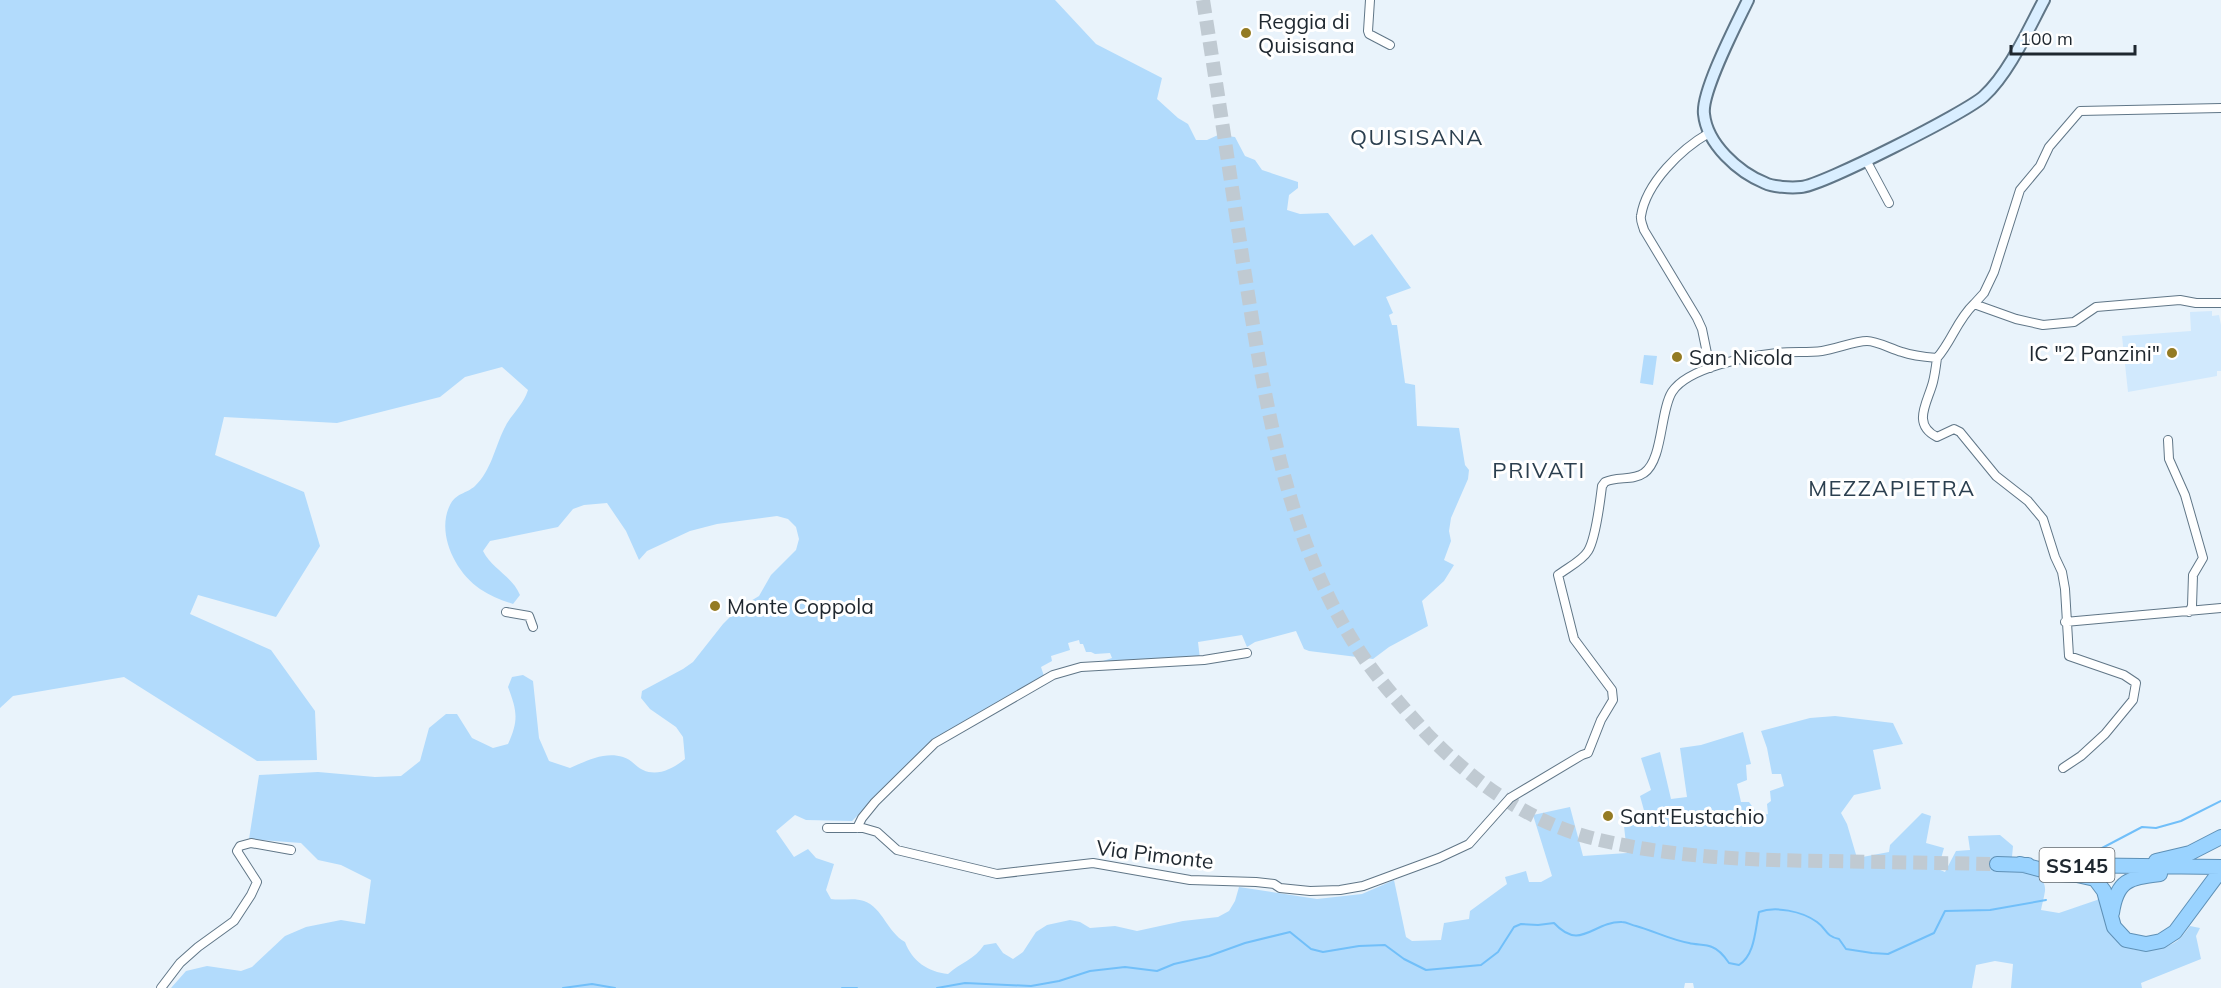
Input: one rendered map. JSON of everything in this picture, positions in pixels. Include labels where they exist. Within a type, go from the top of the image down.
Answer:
[{"type":"highway","points":[[2134,867],[2190,854],[2221,837]]},
{"type":"highway","name":"SS145","points":[[1997,864],[2218,868]]},
{"type":"highway","points":[[2020,864],[2058,874],[2095,879],[2104,891],[2114,927],[2126,940],[2146,944],[2161,941],[2175,932],[2205,893],[2218,868]]},
{"type":"highway","points":[[2111,915],[2114,896],[2122,886],[2136,877],[2218,868]]},
{"type":"main road","points":[[1748,0],[1710,84],[1703,112],[1709,133],[1733,164],[1766,184],[1802,188],[1866,160],[1959,113],[1984,96],[2013,59],[2044,0]]},
{"type":"street","points":[[1370,0],[1369,34],[1390,45]]},
{"type":"street","points":[[2063,768],[2085,753],[2105,734],[2133,700],[2136,683],[2069,657],[2062,572],[2043,519],[2028,501],[1996,476],[1960,432],[1954,429],[1937,437],[1929,433],[1923,423],[1923,414],[1938,358],[1946,348],[1959,320],[1984,293],[1994,272],[2020,190],[2040,166],[2049,147],[2080,111],[2221,108]]},
{"type":"street","points":[[1709,133],[1688,147],[1663,171],[1650,193],[1640,218],[1644,230],[1702,329],[1710,368],[1779,353],[1823,351],[1868,341],[1904,353],[1938,358]]},
{"type":"street","points":[[1866,160],[1889,203]]},
{"type":"street","points":[[1974,304],[2016,319],[2043,325],[2074,322],[2096,307],[2180,300],[2196,303],[2221,303]]},
{"type":"street","name":"Via Pimonte","points":[[827,828],[857,828],[877,832],[897,850],[990,873],[1010,873],[1093,863],[1169,877],[1256,882],[1274,884],[1280,888],[1310,891],[1364,886],[1454,852],[1469,844],[1510,798],[1535,781],[1588,753],[1612,700],[1612,690],[1582,653],[1574,639],[1558,575],[1587,554],[1590,549],[1602,486],[1605,482],[1646,472],[1653,461],[1672,392],[1682,382],[1710,368]]},
{"type":"street","points":[[2168,440],[2169,459],[2185,495],[2203,558],[2193,575],[2193,597],[2189,612]]},
{"type":"street","points":[[2066,622],[2221,609]]},
{"type":"street","points":[[506,612],[529,616],[533,627]]},
{"type":"street","points":[[857,828],[875,802],[935,743],[1053,675],[1081,667],[1204,660],[1247,653]]},
{"type":"street","points":[[161,988],[180,963],[234,921],[251,896],[257,882],[237,852],[240,846],[251,843],[291,850]]},
{"type":"shaded area","points":[[0,0],[1055,0],[1096,44],[1162,78],[1157,99],[1188,124],[1196,140],[1207,140],[1218,135],[1235,137],[1245,156],[1255,160],[1262,170],[1298,182],[1298,188],[1289,195],[1287,210],[1300,214],[1328,213],[1354,246],[1372,234],[1411,288],[1386,297],[1393,313],[1389,315],[1392,325],[1397,325],[1405,383],[1415,385],[1417,426],[1459,428],[1465,465],[1469,470],[1468,479],[1451,518],[1449,531],[1451,541],[1444,560],[1454,565],[1444,581],[1422,601],[1428,626],[1389,647],[1373,659],[1309,651],[1304,649],[1296,631],[1255,642],[1247,647],[1242,635],[1198,642],[1200,659],[1094,664],[1112,658],[1110,653],[1086,652],[1079,640],[1068,643],[1070,650],[1051,656],[1052,661],[1041,667],[1044,676],[935,740],[852,821],[806,820],[795,815],[776,831],[794,857],[808,849],[816,858],[834,864],[826,890],[831,899],[856,899],[870,904],[905,942],[916,960],[927,968],[948,974],[976,954],[984,945],[996,943],[1003,953],[1013,959],[1023,952],[1036,932],[1047,925],[1070,920],[1080,922],[1090,928],[1115,926],[1137,931],[1183,921],[1218,917],[1229,911],[1239,887],[1317,899],[1362,894],[1394,880],[1406,937],[1412,941],[1441,940],[1444,923],[1469,919],[1470,911],[1507,884],[1505,877],[1526,871],[1529,882],[1541,882],[1552,876],[1533,815],[1570,807],[1583,856],[1627,853],[1624,826],[1652,823],[1651,813],[1645,814],[1640,796],[1651,790],[1641,758],[1660,752],[1671,799],[1687,797],[1680,748],[1701,745],[1743,732],[1751,764],[1746,765],[1747,780],[1737,784],[1741,802],[1749,802],[1759,816],[1768,814],[1767,804],[1771,801],[1770,791],[1784,786],[1781,774],[1772,774],[1761,731],[1810,718],[1835,716],[1893,723],[1903,744],[1873,750],[1881,789],[1854,795],[1841,813],[1847,824],[1857,858],[1889,852],[1890,845],[1922,813],[1931,816],[1926,843],[1944,848],[1938,869],[1945,872],[1956,851],[1970,850],[1968,836],[2000,835],[2013,846],[2012,857],[1993,857],[1993,867],[2028,873],[2041,879],[2045,891],[2041,910],[2059,913],[2097,900],[2101,896],[2114,930],[2125,945],[2132,949],[2156,950],[2177,941],[2190,926],[2200,928],[2196,936],[2201,959],[2141,983],[2142,988],[2011,988],[2013,964],[1995,961],[1976,965],[1972,988],[1694,988],[1693,983],[1685,983],[1684,988],[171,988],[186,971],[207,966],[241,971],[252,967],[285,936],[306,927],[341,920],[365,924],[371,880],[341,865],[318,860],[301,843],[249,839],[259,775],[318,772],[375,777],[401,776],[420,761],[429,728],[446,714],[457,714],[472,738],[493,748],[508,744],[516,716],[508,687],[512,677],[523,675],[533,681],[539,738],[549,761],[570,768],[596,758],[616,755],[626,758],[640,769],[649,772],[660,772],[676,766],[685,759],[683,737],[676,727],[650,709],[641,698],[642,691],[693,662],[723,624],[739,608],[759,596],[771,575],[796,550],[799,539],[796,527],[788,519],[777,516],[717,524],[690,531],[647,551],[639,560],[626,531],[607,503],[584,505],[573,509],[558,527],[490,541],[483,551],[520,595],[513,604],[496,598],[471,582],[450,551],[445,528],[450,505],[455,498],[472,489],[485,473],[504,429],[528,390],[502,367],[465,377],[440,397],[337,423],[224,417],[215,455],[304,492],[320,546],[276,617],[198,595],[190,614],[271,650],[315,711],[317,760],[257,761],[124,677],[13,696],[0,708]]},
{"type":"shaded area","name":"IC \"2 Panzini\"","points":[[2212,311],[2212,316],[2219,315],[2221,325],[2221,371],[2217,371],[2217,376],[2128,392],[2122,336],[2191,331],[2190,312]]},
{"type":"shaded area","points":[[1644,355],[1657,356],[1653,385],[1640,383]]},
{"type":"waterway","points":[[2085,857],[2142,827],[2156,828],[2181,821],[2221,801]]},
{"type":"waterway","points":[[937,988],[965,983],[1031,986],[1059,981],[1090,971],[1125,967],[1157,971],[1245,943],[1290,932],[1311,949],[1323,952],[1359,946],[1385,945],[1404,959],[1426,970],[1481,965],[1498,952],[1514,927],[1521,924],[1554,923],[1563,931],[1572,935],[1580,935],[1612,923],[1626,922],[1676,940],[1710,946],[1720,952],[1729,963],[1739,965],[1751,949],[1759,912],[1773,909],[1796,912],[1811,918],[1831,936],[1839,939],[1846,949],[1888,954],[1934,933],[1945,911],[1990,910],[2046,900]]},
{"type":"waterway","points":[[563,988],[592,984],[615,988]]},
{"type":"waterway","points":[[842,988],[857,988]]},
{"type":"tunnel","points":[[1203,0],[1259,363],[1269,414],[1295,513],[1334,608],[1360,652],[1383,684],[1426,733],[1480,782],[1521,809],[1565,830],[1617,844],[1675,853],[1734,858],[1997,864]]},
{"type":"place","name":"Reggia di Quisisana","points":[[1246,33]]},
{"type":"place","name":"IC \"2 Panzini\"","points":[[2172,353]]},
{"type":"place","name":"San Nicola","points":[[1677,357]]},
{"type":"place","name":"Monte Coppola","points":[[715,606]]},
{"type":"place","name":"Sant'Eustachio","points":[[1608,816]]},
{"type":"district","name":"QUISISANA","points":[[1417,137]]},
{"type":"district","name":"PRIVATI","points":[[1539,470]]},
{"type":"district","name":"MEZZAPIETRA","points":[[1892,488]]}]
